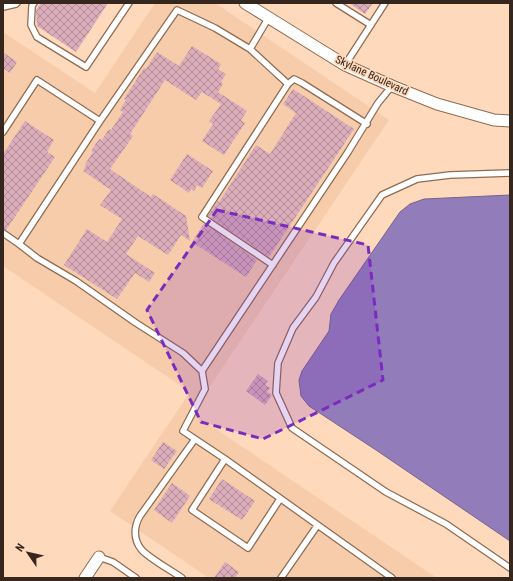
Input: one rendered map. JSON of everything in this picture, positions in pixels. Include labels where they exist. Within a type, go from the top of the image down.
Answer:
[{"type":"street","name":"Skylane Boulevard","points":[[245,3],[345,65],[392,86],[437,104],[494,120],[510,121]]},
{"type":"street","points":[[85,578],[99,557]]},
{"type":"lane","points":[[3,7],[18,3]]},
{"type":"lane","points":[[34,3],[32,6],[30,25],[37,37],[86,68],[128,3]]},
{"type":"lane","points":[[336,3],[371,25]]},
{"type":"lane","points":[[345,65],[385,3]]},
{"type":"lane","points":[[19,244],[100,121],[177,10],[216,28],[250,49],[288,84]]},
{"type":"lane","points":[[250,49],[269,17]]},
{"type":"lane","points":[[273,265],[202,217],[288,84],[294,79],[298,81],[367,124]]},
{"type":"lane","points":[[3,132],[38,80],[100,121]]},
{"type":"lane","points":[[202,371],[367,124],[378,103],[392,86]]},
{"type":"lane","points":[[510,173],[450,175],[417,179],[382,195],[334,263],[316,297],[293,328],[278,363],[276,393],[292,428],[386,492],[446,524],[510,568]]},
{"type":"lane","points":[[3,233],[37,258],[76,281],[136,323],[183,353],[202,371],[205,389],[183,431],[225,459],[392,578]]},
{"type":"lane","points":[[182,578],[141,549],[134,530],[136,522],[140,516],[195,439]]},
{"type":"lane","points":[[225,459],[192,510],[248,548],[280,499]]},
{"type":"lane","points":[[281,578],[317,526]]},
{"type":"lane","points":[[99,557],[113,562],[136,578]]},
{"type":"highlighted area","points":[[217,210],[368,245],[383,380],[263,439],[201,422],[147,310]]},
{"type":"shaded area","points":[[155,3],[215,3],[389,120],[192,413],[437,578],[209,578],[110,511],[190,392],[3,266],[3,32],[95,93]]},
{"type":"shaded area","points":[[510,195],[510,541],[309,406],[301,396],[299,380],[302,371],[329,331],[331,314],[339,300],[400,212],[410,204],[424,199]]},
{"type":"building","points":[[41,3],[108,3],[76,52],[37,26],[36,10]]},
{"type":"building","points":[[349,3],[373,3],[365,14]]},
{"type":"building","points":[[192,46],[221,64],[218,69],[226,74],[221,82],[223,84],[218,92],[247,111],[241,120],[245,123],[224,155],[202,141],[213,124],[209,121],[221,104],[202,92],[196,100],[165,80],[130,134],[133,136],[110,169],[151,197],[153,194],[186,216],[190,241],[181,235],[168,255],[138,236],[126,254],[155,273],[149,282],[135,273],[117,299],[64,265],[87,229],[107,242],[122,219],[100,205],[111,190],[83,171],[86,165],[85,164],[99,139],[102,140],[109,129],[111,130],[123,112],[120,110],[126,100],[124,99],[144,68],[146,69],[157,52],[179,66]]},
{"type":"building","points":[[3,52],[17,62],[10,73],[3,68]]},
{"type":"building","points":[[293,89],[354,129],[269,257],[208,216],[218,201],[219,202],[256,145],[270,154],[296,113],[283,104]]},
{"type":"building","points":[[25,121],[54,140],[47,152],[55,157],[6,230],[3,229],[3,154]]},
{"type":"building","points":[[187,154],[213,171],[202,188],[197,185],[194,191],[191,189],[189,193],[170,180]]},
{"type":"building","points":[[204,223],[257,260],[246,277],[192,242]]},
{"type":"building","points":[[258,374],[268,381],[265,385],[270,388],[267,392],[272,395],[265,405],[246,391]]},
{"type":"building","points":[[163,442],[177,451],[164,469],[151,460]]},
{"type":"building","points":[[222,479],[255,501],[242,520],[209,499]]},
{"type":"building","points":[[172,483],[190,496],[172,523],[154,510]]},
{"type":"building","points":[[225,562],[239,572],[235,578],[214,578]]}]
